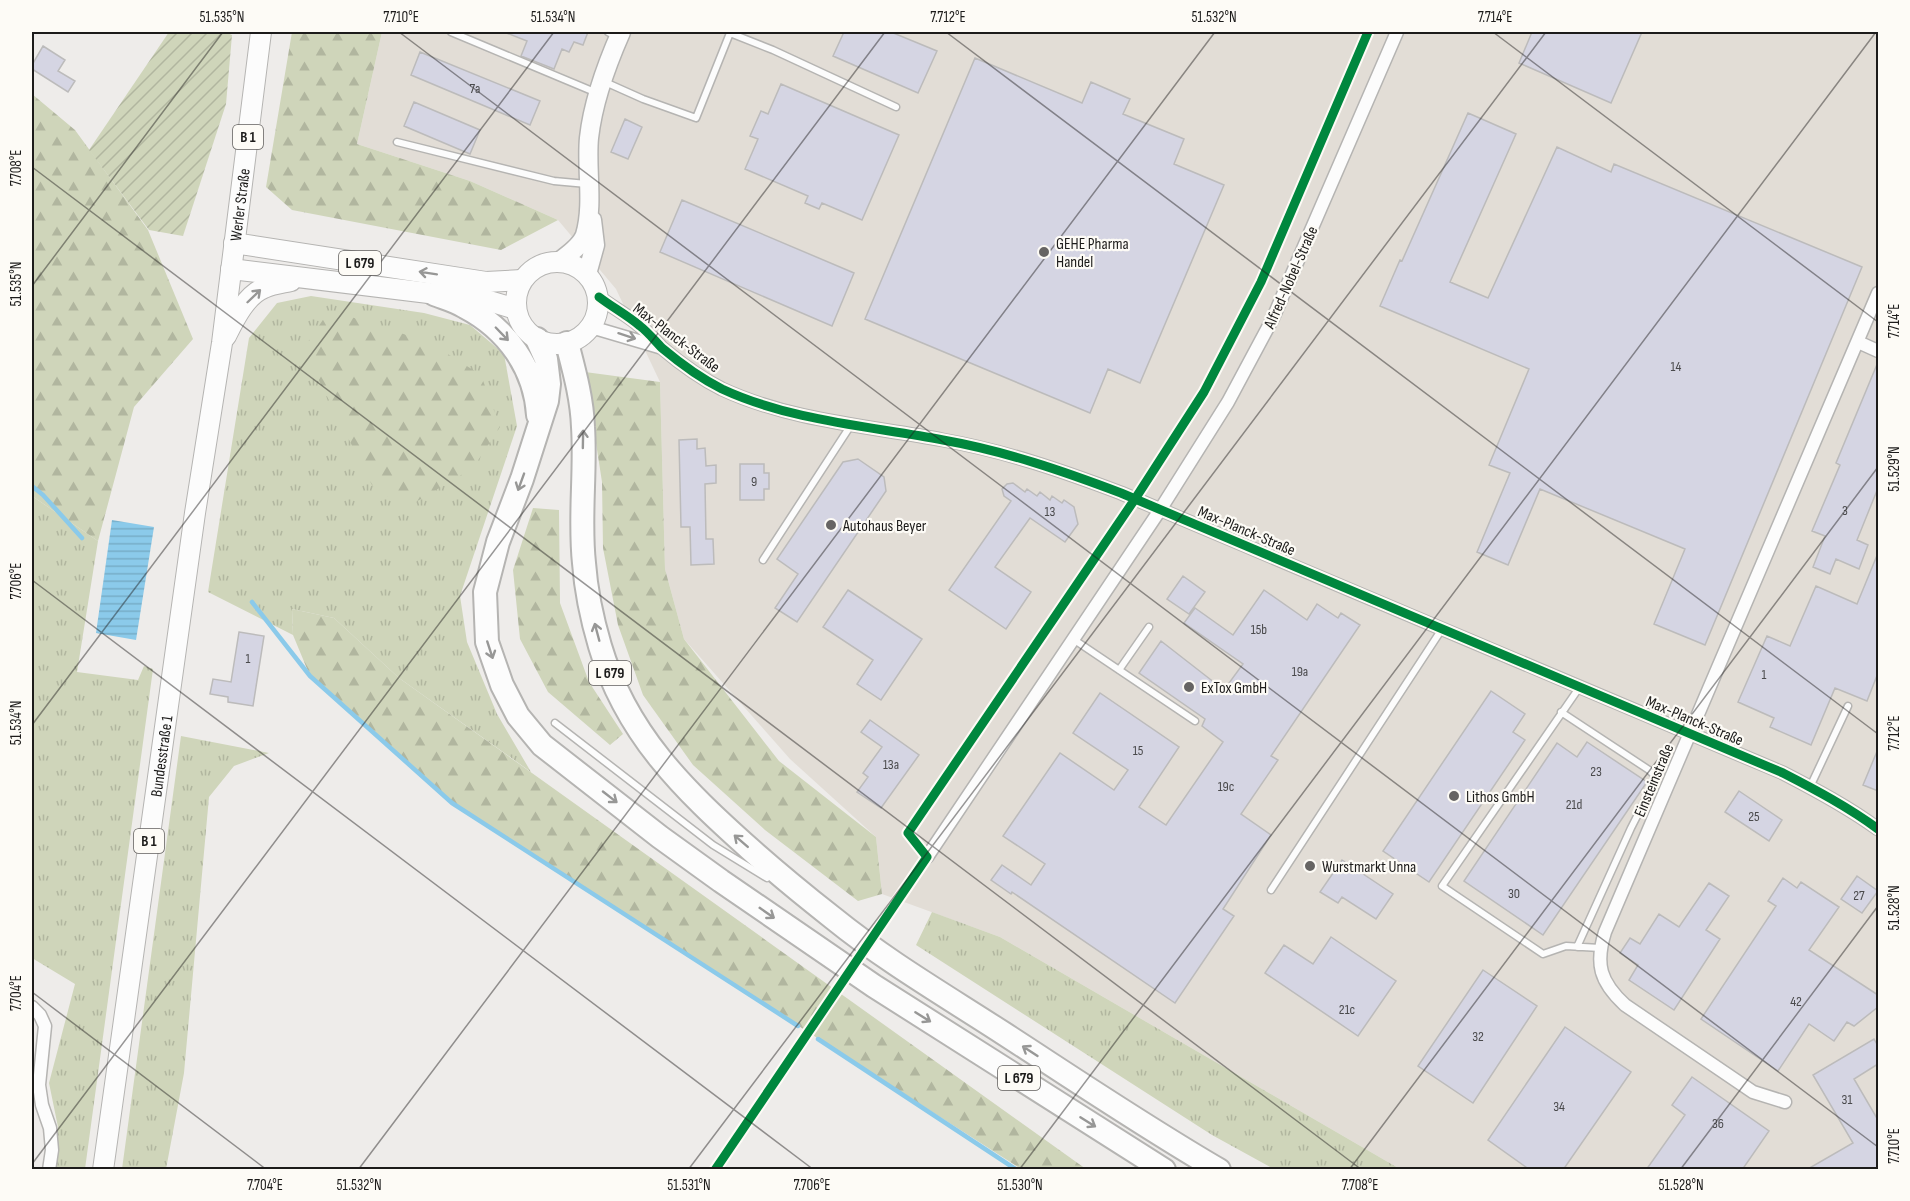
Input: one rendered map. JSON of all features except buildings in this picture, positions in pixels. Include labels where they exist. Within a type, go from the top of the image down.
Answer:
[{"type":"highway","name":"L 679","points":[[434,294],[464,306],[493,324],[511,343],[523,363],[534,390],[539,426]]},
{"type":"highway","name":"L 679","points":[[537,339],[546,359],[549,384],[547,401],[522,479],[498,542],[485,592],[487,642],[502,686],[519,717],[542,745],[660,837],[816,947],[1164,1170]]},
{"type":"highway","name":"L 679","points":[[567,343],[577,384],[583,425],[582,520],[583,561],[587,593],[601,649],[614,683],[633,722],[654,752],[683,787],[766,863],[833,918],[893,961],[1167,1140],[1219,1170]]},
{"type":"main road","name":"Werler Straße","points":[[222,343],[261,32]]},
{"type":"main road","points":[[560,261],[578,246],[584,237],[589,212],[590,136],[600,87],[615,34]]},
{"type":"main road","points":[[587,274],[595,245],[594,227],[589,212]]},
{"type":"main road","name":"L 679","points":[[234,243],[486,282],[522,280]]},
{"type":"main road","points":[[560,261],[575,265],[587,274],[593,281],[598,297],[597,313],[591,327],[576,339],[557,344],[537,339],[523,326],[516,309],[517,294],[522,280],[532,270],[545,263],[560,261]]},
{"type":"main road","name":"L 679","points":[[231,269],[486,300],[516,309]]},
{"type":"main road","name":"B 1","points":[[222,343],[250,298],[262,288],[308,277]]},
{"type":"main road","name":"Bundesstraße 1","points":[[103,1170],[195,513],[222,343]]},
{"type":"street","name":"Alfred-Nobel-Straße","points":[[1160,510],[1223,410],[1273,318],[1397,32]]},
{"type":"street","name":"Einsteinstraße","points":[[1785,1102],[1753,1092],[1625,1005],[1612,993],[1603,978],[1599,964],[1600,948],[1878,293]]},
{"type":"street","name":"Max-Planck-Straße","points":[[598,297],[641,326],[662,348],[698,376],[723,389],[800,416],[944,440],[1009,454],[1057,469],[1160,510],[1783,773],[1856,812],[1878,829]]},
{"type":"street","name":"Max-Planck-Straße","points":[[591,327],[662,348]]},
{"type":"street","points":[[1858,342],[1878,351]]},
{"type":"street","points":[[927,857],[1160,510]]},
{"type":"street","points":[[32,1007],[40,1015],[45,1026],[39,1085],[42,1105],[50,1128],[52,1150],[49,1170]]},
{"type":"lane","points":[[451,32],[600,87],[644,99],[696,118],[730,33],[773,50],[896,107]]},
{"type":"lane","points":[[397,142],[554,181],[588,184]]},
{"type":"lane","points":[[763,560],[852,424]]},
{"type":"lane","points":[[1119,670],[1149,627]]},
{"type":"lane","points":[[1271,890],[1442,629]]},
{"type":"lane","points":[[1073,639],[1195,721]]},
{"type":"lane","points":[[1579,688],[1442,886],[1543,954],[1566,946],[1600,948]]},
{"type":"lane","points":[[1810,787],[1848,706]]},
{"type":"lane","points":[[1562,712],[1654,775],[1654,783],[1577,947]]},
{"type":"lane","points":[[555,723],[713,845],[773,881]]},
{"type":"lane","points":[[782,887],[833,918]]},
{"type":"shaded area","points":[[382,32],[1878,32],[1878,1169],[1400,1169],[1000,937],[882,894],[876,837],[790,759],[684,639],[665,569],[660,382],[616,289],[558,220],[470,181],[357,144]]},
{"type":"green space","points":[[169,32],[225,32],[232,35],[226,104],[183,236],[149,230],[89,150]]},
{"type":"green space","points":[[292,32],[382,32],[357,144],[470,181],[558,220],[501,250],[292,210],[266,187]]},
{"type":"green space","points":[[32,94],[75,130],[148,230],[193,339],[134,407],[98,541],[32,496]]},
{"type":"green space","points":[[311,296],[424,313],[470,325],[504,354],[517,426],[460,596],[467,642],[497,714],[531,772],[399,678],[334,618],[292,609],[293,635],[208,592],[249,338],[277,303]]},
{"type":"green space","points":[[329,311],[432,344],[481,375],[500,427],[473,468],[404,509],[372,485],[303,349]]},
{"type":"green space","points":[[585,372],[660,382],[665,569],[684,639],[779,761],[876,837],[882,894],[858,901],[765,830],[693,765],[643,695],[618,625],[603,548],[602,482]]},
{"type":"green space","points":[[32,496],[98,541],[77,672],[138,680],[144,666],[153,669],[85,1169],[53,1169],[58,1127],[49,1083],[75,984],[32,958]]},
{"type":"green space","points":[[533,508],[559,510],[560,603],[589,682],[623,734],[610,745],[548,692],[520,639],[513,570]]},
{"type":"green space","points":[[292,609],[334,618],[399,678],[1086,1169],[1021,1169],[452,803],[310,676],[293,635]]},
{"type":"green space","points":[[181,736],[269,753],[234,766],[209,797],[184,1073],[166,1169],[122,1169]]},
{"type":"green space","points":[[932,912],[1000,937],[1400,1169],[1274,1169],[1212,1135],[916,945]]},
{"type":"water","points":[[112,520],[154,527],[136,640],[96,633]]},
{"type":"waterway","points":[[32,486],[82,538]]},
{"type":"waterway","points":[[252,602],[310,676],[452,803],[798,1026]]},
{"type":"waterway","points":[[818,1039],[1017,1170]]},
{"type":"cycle path","points":[[715,1170],[927,857],[908,833],[1135,499],[1204,392],[1261,282],[1368,32]]},
{"type":"cycle path","points":[[599,297],[630,318],[684,365],[722,389],[748,400],[803,416],[989,450],[1056,469],[1121,493],[1783,773],[1820,792],[1878,829]]},
{"type":"place","name":"GEHE Pharma Handel","points":[[1044,252]]},
{"type":"place","name":"Autohaus Beyer","points":[[831,525]]},
{"type":"place","name":"ExTox GmbH","points":[[1189,687]]},
{"type":"place","name":"Lithos GmbH","points":[[1454,796]]},
{"type":"place","name":"Wurstmarkt Unna","points":[[1310,866]]}]
